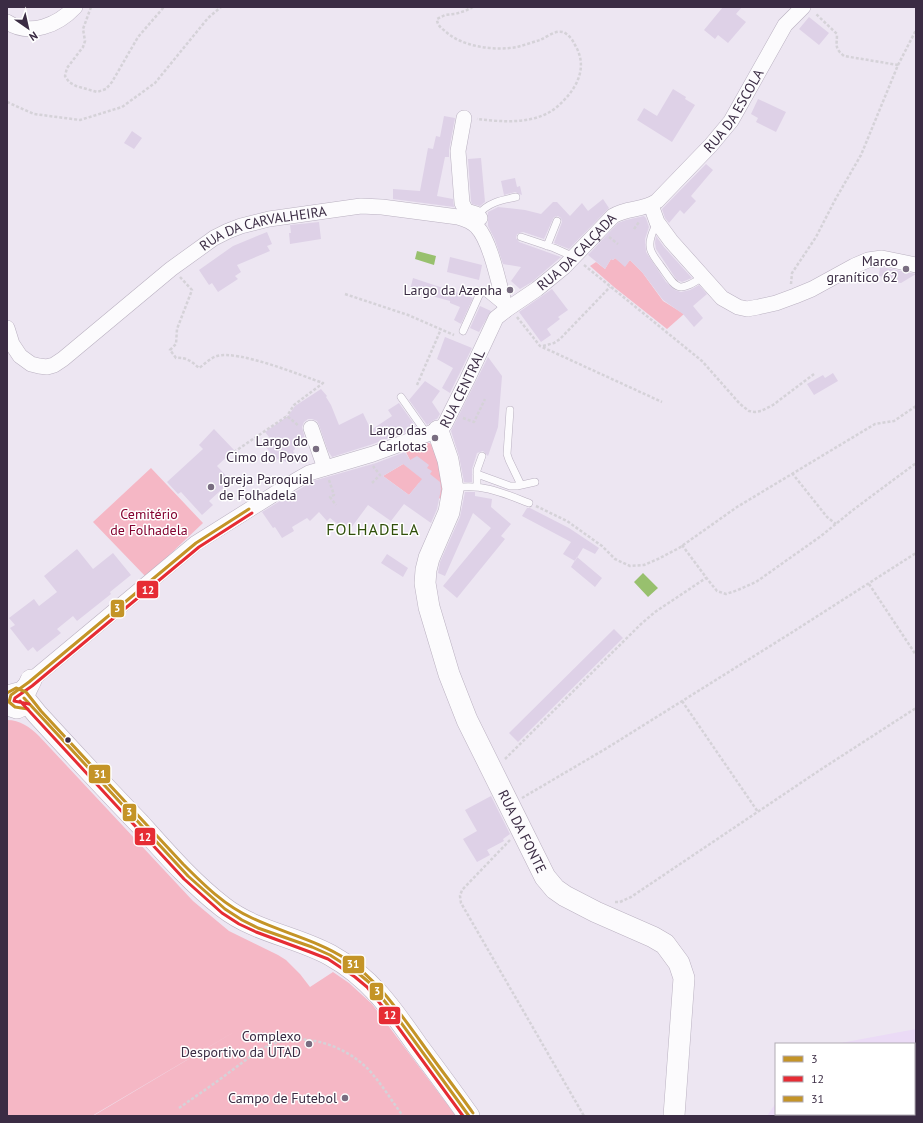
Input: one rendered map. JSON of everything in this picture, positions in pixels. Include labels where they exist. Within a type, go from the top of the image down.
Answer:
[{"type":"street","points":[[7,22],[20,29],[50,25],[62,18],[75,7]]},
{"type":"street","name":"RUA DA ESCOLA","points":[[651,205],[658,200],[711,145],[731,121],[782,30],[792,17],[808,9]]},
{"type":"street","points":[[464,118],[458,151],[462,203],[466,211],[478,215],[481,219],[484,236],[508,308]]},
{"type":"street","points":[[651,205],[657,222],[672,241],[722,298],[738,308],[746,309],[776,303],[795,296],[812,289],[868,260],[882,258],[916,265]]},
{"type":"street","name":"RUA DA CALÇADA","points":[[508,308],[538,289],[574,257],[615,214],[651,205]]},
{"type":"street","name":"RUA DA CARVALHEIRA","points":[[7,328],[15,350],[25,360],[31,364],[47,367],[54,365],[72,352],[171,269],[214,238],[241,226],[269,220],[361,206],[464,219],[474,224],[484,236]]},
{"type":"street","name":"RUA CENTRAL","points":[[359,458],[433,433],[443,427],[494,322],[499,315],[508,308]]},
{"type":"street","points":[[433,433],[448,460],[453,489]]},
{"type":"street","points":[[313,434],[325,468]]},
{"type":"street","points":[[359,458],[309,473],[299,478],[196,543],[19,700],[188,876],[225,909],[258,928],[330,955],[358,973],[371,984],[469,1116]]},
{"type":"street","name":"RUA DA FONTE","points":[[453,489],[449,512],[427,564],[425,577],[426,589],[434,623],[454,688],[467,720],[545,877],[555,889],[565,896],[665,944],[679,963],[684,978],[674,1116]]},
{"type":"lane","points":[[478,215],[493,203],[516,197]]},
{"type":"lane","points":[[547,246],[557,222]]},
{"type":"lane","points":[[657,222],[651,237],[650,248],[670,279],[675,284],[683,287],[688,286],[704,276]]},
{"type":"lane","points":[[521,237],[574,257]]},
{"type":"lane","points":[[463,331],[481,291],[508,308]]},
{"type":"lane","points":[[401,397],[433,433]]},
{"type":"lane","points":[[510,410],[507,454],[508,460],[521,485]]},
{"type":"lane","points":[[477,486],[477,474],[482,456]]},
{"type":"lane","points":[[477,474],[510,486],[535,482]]},
{"type":"lane","points":[[453,489],[477,486],[529,503]]},
{"type":"path","points":[[91,7],[84,27],[84,47],[67,68],[65,76],[73,85],[97,92],[106,89],[111,84],[138,37],[164,7]]},
{"type":"path","points":[[7,102],[34,114],[80,120],[122,107],[155,83],[208,18],[221,7]]},
{"type":"path","points":[[464,118],[490,121],[510,121],[525,120],[542,116],[556,108],[567,98],[580,74],[582,62],[580,53],[574,43],[568,35],[562,32],[557,32],[542,39],[517,47],[491,48],[456,40],[444,31],[437,23],[441,16],[455,14],[473,7]]},
{"type":"path","points":[[808,9],[837,34],[836,45],[839,52],[844,56],[898,64]]},
{"type":"path","points":[[795,296],[791,284],[792,273],[816,237],[835,200],[861,156],[898,64],[916,30]]},
{"type":"path","points":[[574,257],[702,361],[740,404],[749,411],[761,411],[773,406],[814,374]]},
{"type":"path","points":[[171,269],[192,290],[177,329],[176,344],[170,350],[176,358],[189,359],[200,368],[215,356],[236,356],[269,364],[323,383],[294,405],[287,416],[234,452]]},
{"type":"path","points":[[540,346],[551,344],[560,339],[610,287]]},
{"type":"path","points":[[345,294],[408,315],[455,335]]},
{"type":"path","points":[[508,308],[540,346],[662,402]]},
{"type":"path","points":[[417,386],[441,329]]},
{"type":"path","points":[[450,414],[474,422],[485,399]]},
{"type":"path","points":[[529,503],[567,521],[602,546],[615,559],[630,566],[644,565],[658,559],[682,545],[737,507],[875,424],[894,421],[916,406]]},
{"type":"path","points":[[287,416],[313,434]]},
{"type":"path","points":[[359,458],[380,475],[372,483]]},
{"type":"path","points":[[682,545],[717,591],[726,594],[738,590],[756,582],[773,570],[836,524],[916,462]]},
{"type":"path","points":[[325,468],[334,495],[330,497],[336,505]]},
{"type":"path","points":[[792,473],[827,517],[836,524]]},
{"type":"path","points":[[518,800],[542,787],[682,701],[916,553]]},
{"type":"path","points":[[503,763],[506,757],[641,624],[655,612],[706,578]]},
{"type":"path","points":[[869,584],[916,655]]},
{"type":"path","points":[[682,701],[758,812]]},
{"type":"path","points":[[611,902],[620,902],[631,897],[916,708]]},
{"type":"path","points":[[521,830],[462,890],[460,900],[462,906],[584,1116]]},
{"type":"path","points":[[179,1108],[268,1046],[288,1040],[307,1039],[324,1043],[337,1049],[351,1056],[366,1067],[402,1116]]},
{"type":"shaded area","points":[[417,251],[436,256],[434,265],[415,259]]},
{"type":"shaded area","points":[[643,573],[658,588],[648,597],[634,582]]},
{"type":"shaded area","points":[[916,1029],[916,1116],[767,1116],[775,1104],[775,1115],[915,1115],[915,1043],[840,1043]]},
{"type":"green space","points":[[615,258],[625,266],[630,260],[642,272],[663,301],[684,314],[667,329],[590,266],[596,262],[605,269],[611,259],[613,260]]},
{"type":"green space","points":[[425,442],[432,444],[440,450],[443,501],[419,483],[409,495],[383,476],[410,460],[403,446]]},
{"type":"green space","name":"Cemitério de Folhadela","points":[[151,468],[203,523],[146,577],[93,522]]},
{"type":"green space","points":[[7,720],[20,723],[36,733],[193,901],[229,931],[286,960],[310,987],[333,972],[349,983],[372,1004],[456,1116],[93,1116],[239,1029],[92,1116],[7,1116]]},
{"type":"building","points":[[723,7],[742,7],[736,14],[746,22],[728,43],[718,35],[715,39],[704,30]]},
{"type":"building","points":[[809,17],[829,33],[819,45],[799,29]]},
{"type":"building","points":[[673,89],[695,105],[672,142],[637,120],[644,108],[657,116]]},
{"type":"building","points":[[758,99],[786,112],[776,132],[756,122],[758,118],[751,114]]},
{"type":"building","points":[[444,116],[455,118],[449,157],[445,157],[437,196],[453,199],[454,207],[393,199],[393,189],[420,191],[428,148],[433,149],[436,136],[440,137]]},
{"type":"building","points":[[132,131],[142,138],[134,149],[124,143]]},
{"type":"building","points":[[481,158],[485,202],[480,206],[472,204],[471,201],[468,159]]},
{"type":"building","points":[[706,164],[713,170],[691,196],[696,201],[684,214],[680,210],[669,223],[665,218],[662,209]]},
{"type":"building","points":[[515,178],[517,187],[520,186],[522,195],[515,192],[504,195],[501,181]]},
{"type":"building","points":[[603,199],[609,208],[569,249],[554,243],[562,222],[561,218],[558,216],[554,217],[544,239],[523,232],[517,234],[516,238],[519,242],[561,257],[532,282],[520,289],[511,281],[521,267],[503,264],[495,240],[488,226],[488,212],[498,207],[525,210],[541,214],[553,202],[557,202],[570,216],[582,203],[588,211]]},
{"type":"building","points":[[644,216],[649,227],[645,239],[646,252],[666,282],[675,290],[681,292],[690,290],[699,285],[707,294],[693,306],[703,318],[694,327],[683,314],[663,300],[642,272],[630,260],[625,267],[615,258],[613,260],[611,259],[605,269],[588,255],[618,223]]},
{"type":"building","points":[[319,222],[321,239],[290,244],[290,225]]},
{"type":"building","points":[[267,232],[272,244],[267,246],[270,251],[237,265],[241,272],[235,276],[238,279],[218,292],[212,283],[209,285],[199,270],[233,246]]},
{"type":"building","points":[[656,236],[692,278],[682,282],[677,280],[656,249]]},
{"type":"building","points":[[450,257],[482,265],[479,280],[447,272]]},
{"type":"building","points":[[880,267],[916,274],[901,283],[885,281],[885,277],[879,276]]},
{"type":"building","points":[[413,278],[473,298],[461,324],[454,320],[460,307],[450,303],[450,301],[410,290]]},
{"type":"building","points":[[552,289],[568,310],[558,317],[560,319],[547,329],[551,335],[541,342],[519,312]]},
{"type":"building","points":[[480,306],[491,311],[479,332],[470,328]]},
{"type":"building","points":[[445,337],[472,348],[450,393],[442,388],[453,368],[437,359]]},
{"type":"building","points":[[488,357],[502,376],[498,427],[488,456],[483,451],[477,453],[472,469],[472,482],[464,482],[459,456],[451,431]]},
{"type":"building","points":[[833,373],[838,381],[814,395],[807,384],[823,375],[825,378]]},
{"type":"building","points":[[425,381],[440,391],[432,402],[440,414],[437,419],[427,425],[409,400]]},
{"type":"building","points":[[321,389],[327,396],[326,397],[339,425],[363,413],[371,430],[392,416],[388,410],[399,403],[417,428],[332,457],[328,451],[317,421],[308,419],[304,422],[302,427],[305,439],[294,447],[295,449],[293,451],[296,455],[285,462],[284,460],[281,463],[278,459],[276,460],[266,447],[273,442],[265,432],[288,416],[295,406]]},
{"type":"building","points":[[214,429],[234,450],[217,466],[231,481],[209,501],[213,505],[202,515],[181,492],[178,494],[167,482],[203,449],[199,445]]},
{"type":"building","points":[[405,452],[410,460],[417,456],[429,465],[427,468],[432,471],[430,474],[440,482],[441,489],[437,509],[431,523],[404,504],[391,521],[368,505],[348,532],[330,518],[327,521],[319,512],[310,521],[307,518],[292,527],[294,531],[282,538],[262,512],[313,481],[376,463]],"holes":[[[403,464],[422,479],[409,495],[383,476]]]},
{"type":"building","points":[[465,492],[475,492],[475,496],[492,499],[491,507],[511,524],[501,536],[505,539],[457,598],[443,586],[491,528],[473,513],[445,576],[438,573],[440,562],[460,517]]},
{"type":"building","points":[[527,508],[530,508],[569,528],[599,548],[595,554],[583,548],[575,561],[563,554],[571,542],[522,516]]},
{"type":"building","points":[[77,549],[93,569],[113,553],[131,575],[110,592],[111,594],[77,621],[73,616],[57,629],[61,633],[37,652],[33,647],[28,651],[10,628],[15,625],[9,618],[34,599],[39,606],[57,592],[44,576]]},
{"type":"building","points":[[387,554],[408,568],[403,577],[381,563]]},
{"type":"building","points":[[577,557],[602,578],[595,587],[571,567]]},
{"type":"building","points":[[614,629],[623,638],[518,742],[509,733]]},
{"type":"building","points":[[491,796],[510,834],[503,839],[504,841],[487,850],[490,855],[477,862],[463,839],[477,831],[465,810]]},
{"type":"transit line","name":"3","points":[[28,709],[15,707],[9,702],[11,695],[29,682],[196,543],[249,509]]},
{"type":"transit line","name":"12","points":[[29,704],[14,701],[15,698],[32,686],[199,547],[252,513]]},
{"type":"transit line","name":"31","points":[[7,693],[16,688],[26,692],[41,711],[183,864],[224,901],[252,918],[335,952],[358,967],[396,1008],[473,1113]]},
{"type":"transit line","name":"3","points":[[24,698],[188,876],[225,909],[258,928],[330,955],[358,973],[371,984],[469,1116]]},
{"type":"transit line","name":"12","points":[[20,701],[184,879],[222,913],[239,924],[256,932],[328,959],[367,987],[463,1116]]},
{"type":"place","name":"Marco granítico 62","points":[[906,269]]},
{"type":"place","name":"Largo da Azenha","points":[[510,290]]},
{"type":"place","name":"Largo das Carlotas","points":[[435,438]]},
{"type":"place","name":"Largo do Cimo do Povo","points":[[316,449]]},
{"type":"place","name":"Igreja Paroquial de Folhadela","points":[[211,487]]},
{"type":"place","name":"Complexo Desportivo da UTAD","points":[[309,1044]]},
{"type":"place","name":"Campo de Futebol","points":[[345,1098]]},
{"type":"district","name":"FOLHADELA","points":[[373,529]]}]
